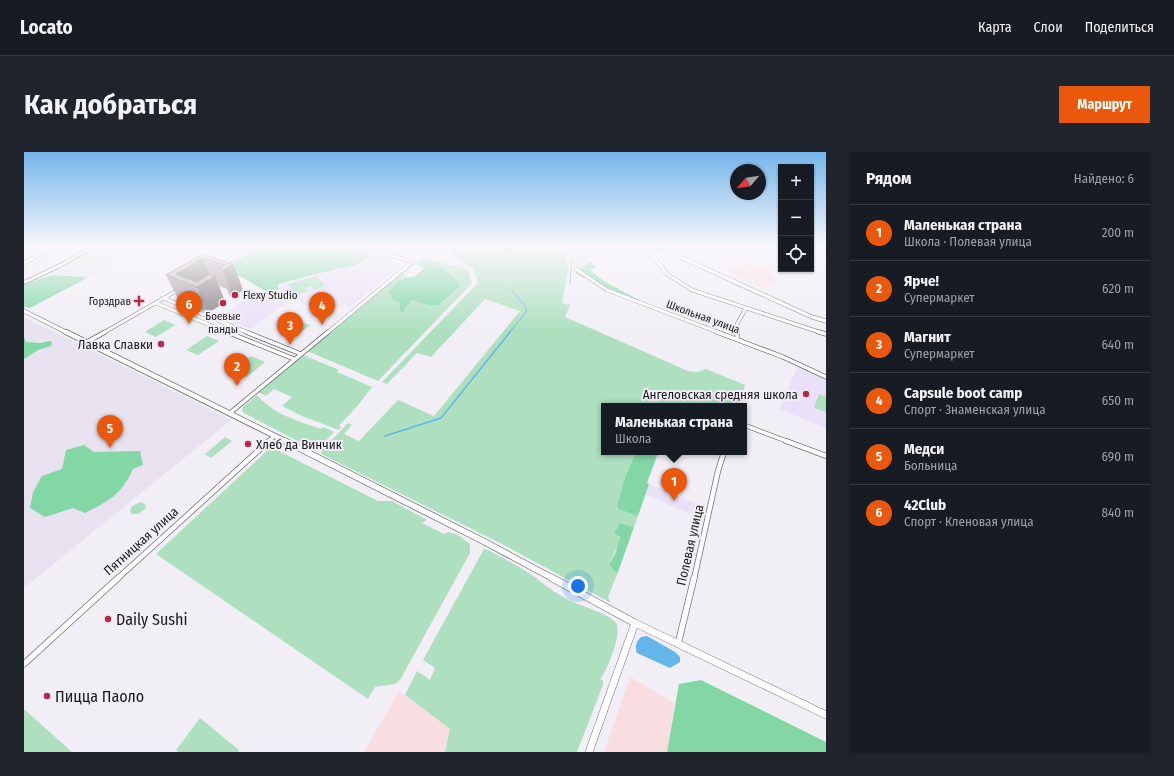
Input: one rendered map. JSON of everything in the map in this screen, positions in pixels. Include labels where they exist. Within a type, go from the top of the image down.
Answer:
[{"type":"main road","points":[[24,281],[38,274]]},
{"type":"main road","points":[[24,281],[41,274]]},
{"type":"street","points":[[230,413],[399,274]]},
{"type":"street","name":"Школьная улица","points":[[583,274],[607,290],[803,365],[826,378]]},
{"type":"street","points":[[667,274],[682,284],[706,295],[826,334]]},
{"type":"street","points":[[718,274],[812,317],[826,321]]},
{"type":"street","points":[[87,342],[179,289]]},
{"type":"street","points":[[163,298],[301,354]]},
{"type":"street","points":[[156,303],[294,359]]},
{"type":"street","points":[[737,339],[738,324],[746,308]]},
{"type":"street","points":[[24,311],[483,541],[635,623],[826,715]]},
{"type":"street","points":[[747,426],[826,456]]},
{"type":"street","name":"Пятницкая улица","points":[[24,664],[274,436]]},
{"type":"street","name":"Полевая улица","points":[[678,644],[718,471],[723,455]]},
{"type":"street","points":[[589,752],[635,623]]},
{"type":"shaded area","points":[[54,274],[94,274],[87,278],[77,275],[62,276]]},
{"type":"shaded area","points":[[318,274],[391,274],[350,307],[344,305],[325,311],[278,295],[278,285]]},
{"type":"shaded area","points":[[731,274],[772,274],[777,282],[765,289]]},
{"type":"shaded area","points":[[256,292],[286,303],[251,329],[220,317]]},
{"type":"shaded area","points":[[24,317],[231,420],[24,588]]},
{"type":"shaded area","name":"Ангеловская средняя школа","points":[[798,366],[826,380],[826,428],[779,409]]},
{"type":"shaded area","points":[[649,484],[704,507],[701,519],[645,494]]},
{"type":"shaded area","points":[[630,677],[675,703],[667,752],[604,752]]},
{"type":"shaded area","points":[[399,691],[450,729],[445,752],[364,752]]},
{"type":"green space","points":[[235,274],[317,274],[278,284],[278,292],[273,294]]},
{"type":"green space","points":[[400,274],[406,276],[402,278],[390,293],[390,295],[399,302],[400,311],[406,308],[408,302],[411,300],[428,305],[439,305],[453,293],[433,274],[469,274],[472,283],[378,381],[307,351]]},
{"type":"green space","points":[[417,274],[450,274],[460,286],[439,305],[428,305],[411,300],[403,312],[400,311],[399,302],[392,299],[389,292],[400,280],[414,277]]},
{"type":"green space","points":[[475,274],[568,274],[562,303],[570,305],[565,317],[688,371],[697,372],[706,369],[745,385],[740,403],[601,403],[601,455],[635,455],[625,477],[617,505],[618,509],[638,516],[634,527],[620,523],[619,543],[609,565],[614,571],[618,572],[608,597],[611,603],[502,544],[321,454],[322,450],[348,423],[352,425],[344,434],[359,441],[398,400],[434,416],[520,311],[485,299],[431,357],[417,353],[387,384],[382,382],[478,283]]},
{"type":"green space","points":[[577,274],[595,274],[605,282],[641,301],[602,286],[593,278],[583,278]]},
{"type":"green space","points":[[54,275],[87,278],[30,308],[24,307],[24,285]]},
{"type":"green space","points":[[317,276],[325,286],[314,290],[311,286],[305,288],[308,291],[296,295],[288,284]]},
{"type":"green space","points":[[164,320],[175,325],[156,337],[145,332]]},
{"type":"green space","points":[[296,320],[310,325],[296,336],[283,331]]},
{"type":"green space","points":[[207,336],[219,341],[198,355],[186,350]]},
{"type":"green space","points":[[24,337],[26,342],[41,343],[50,341],[52,342],[51,346],[38,350],[24,359]]},
{"type":"green space","points":[[303,355],[339,370],[337,372],[372,387],[339,426],[341,427],[339,430],[302,416],[282,406],[292,397],[274,389],[266,396],[258,392]]},
{"type":"green space","points":[[251,356],[265,362],[247,377],[232,370]]},
{"type":"green space","points":[[819,394],[826,397],[826,412],[814,408]]},
{"type":"green space","points":[[257,395],[263,402],[286,416],[321,429],[323,427],[334,432],[317,450],[313,449],[244,413],[242,411],[243,407]]},
{"type":"green space","points":[[225,437],[232,441],[211,458],[205,454]]},
{"type":"green space","points":[[84,445],[94,452],[140,451],[143,465],[133,469],[129,478],[114,496],[85,513],[73,508],[45,517],[30,508],[33,492],[42,476],[62,469],[66,450]]},
{"type":"green space","points":[[271,447],[378,501],[392,501],[427,520],[422,523],[444,534],[449,532],[458,535],[470,544],[470,553],[400,680],[395,684],[375,687],[368,699],[156,554]]},
{"type":"green space","points":[[635,455],[657,455],[647,483],[649,484],[638,516],[618,509],[617,505],[625,477]]},
{"type":"green space","points":[[141,502],[146,505],[145,509],[138,514],[132,514],[130,511],[132,506]]},
{"type":"green space","points":[[620,523],[634,527],[618,572],[614,571],[609,565],[616,552],[620,537],[614,533]]},
{"type":"green space","points":[[484,549],[511,562],[561,596],[608,616],[617,625],[617,637],[613,653],[600,679],[603,680],[603,685],[577,752],[445,752],[450,729],[405,695],[417,671],[430,680],[435,668],[423,660]]},
{"type":"green space","points":[[701,680],[826,742],[826,752],[667,752],[679,684]]},
{"type":"green space","points":[[24,709],[72,752],[24,752]]},
{"type":"green space","points":[[200,718],[239,750],[238,752],[178,752],[176,750]]},
{"type":"water","points":[[647,636],[675,652],[680,657],[680,662],[670,668],[637,653],[637,642],[641,637]]},
{"type":"building","points":[[176,274],[197,282],[210,274],[215,276],[197,287],[166,275]]},
{"type":"waterway","points":[[570,284],[571,274]]},
{"type":"waterway","points":[[509,333],[526,312],[526,307],[511,290]]},
{"type":"waterway","points":[[385,436],[441,418],[510,332]]},
{"type":"place","name":"Flexy Studio","points":[[235,295]]},
{"type":"place","name":"Горздрав","points":[[139,301]]},
{"type":"place","name":"Боевые панды","points":[[223,303]]},
{"type":"place","name":"42Club","points":[[189,324]]},
{"type":"place","name":"Capsule boot camp","points":[[322,325]]},
{"type":"place","name":"Лавка Славки","points":[[161,344]]},
{"type":"place","name":"Магнит","points":[[290,345]]},
{"type":"place","name":"Ярче!","points":[[237,386]]},
{"type":"place","name":"Ангеловская средняя школа","points":[[806,394]]},
{"type":"place","name":"Хлеб да Винчик","points":[[248,444]]},
{"type":"place","name":"Медси","points":[[110,448]]},
{"type":"place","name":"Маленькая страна","points":[[674,501]]},
{"type":"place","name":"Daily Sushi","points":[[108,619]]},
{"type":"place","name":"Пицца Паоло","points":[[47,696]]}]
